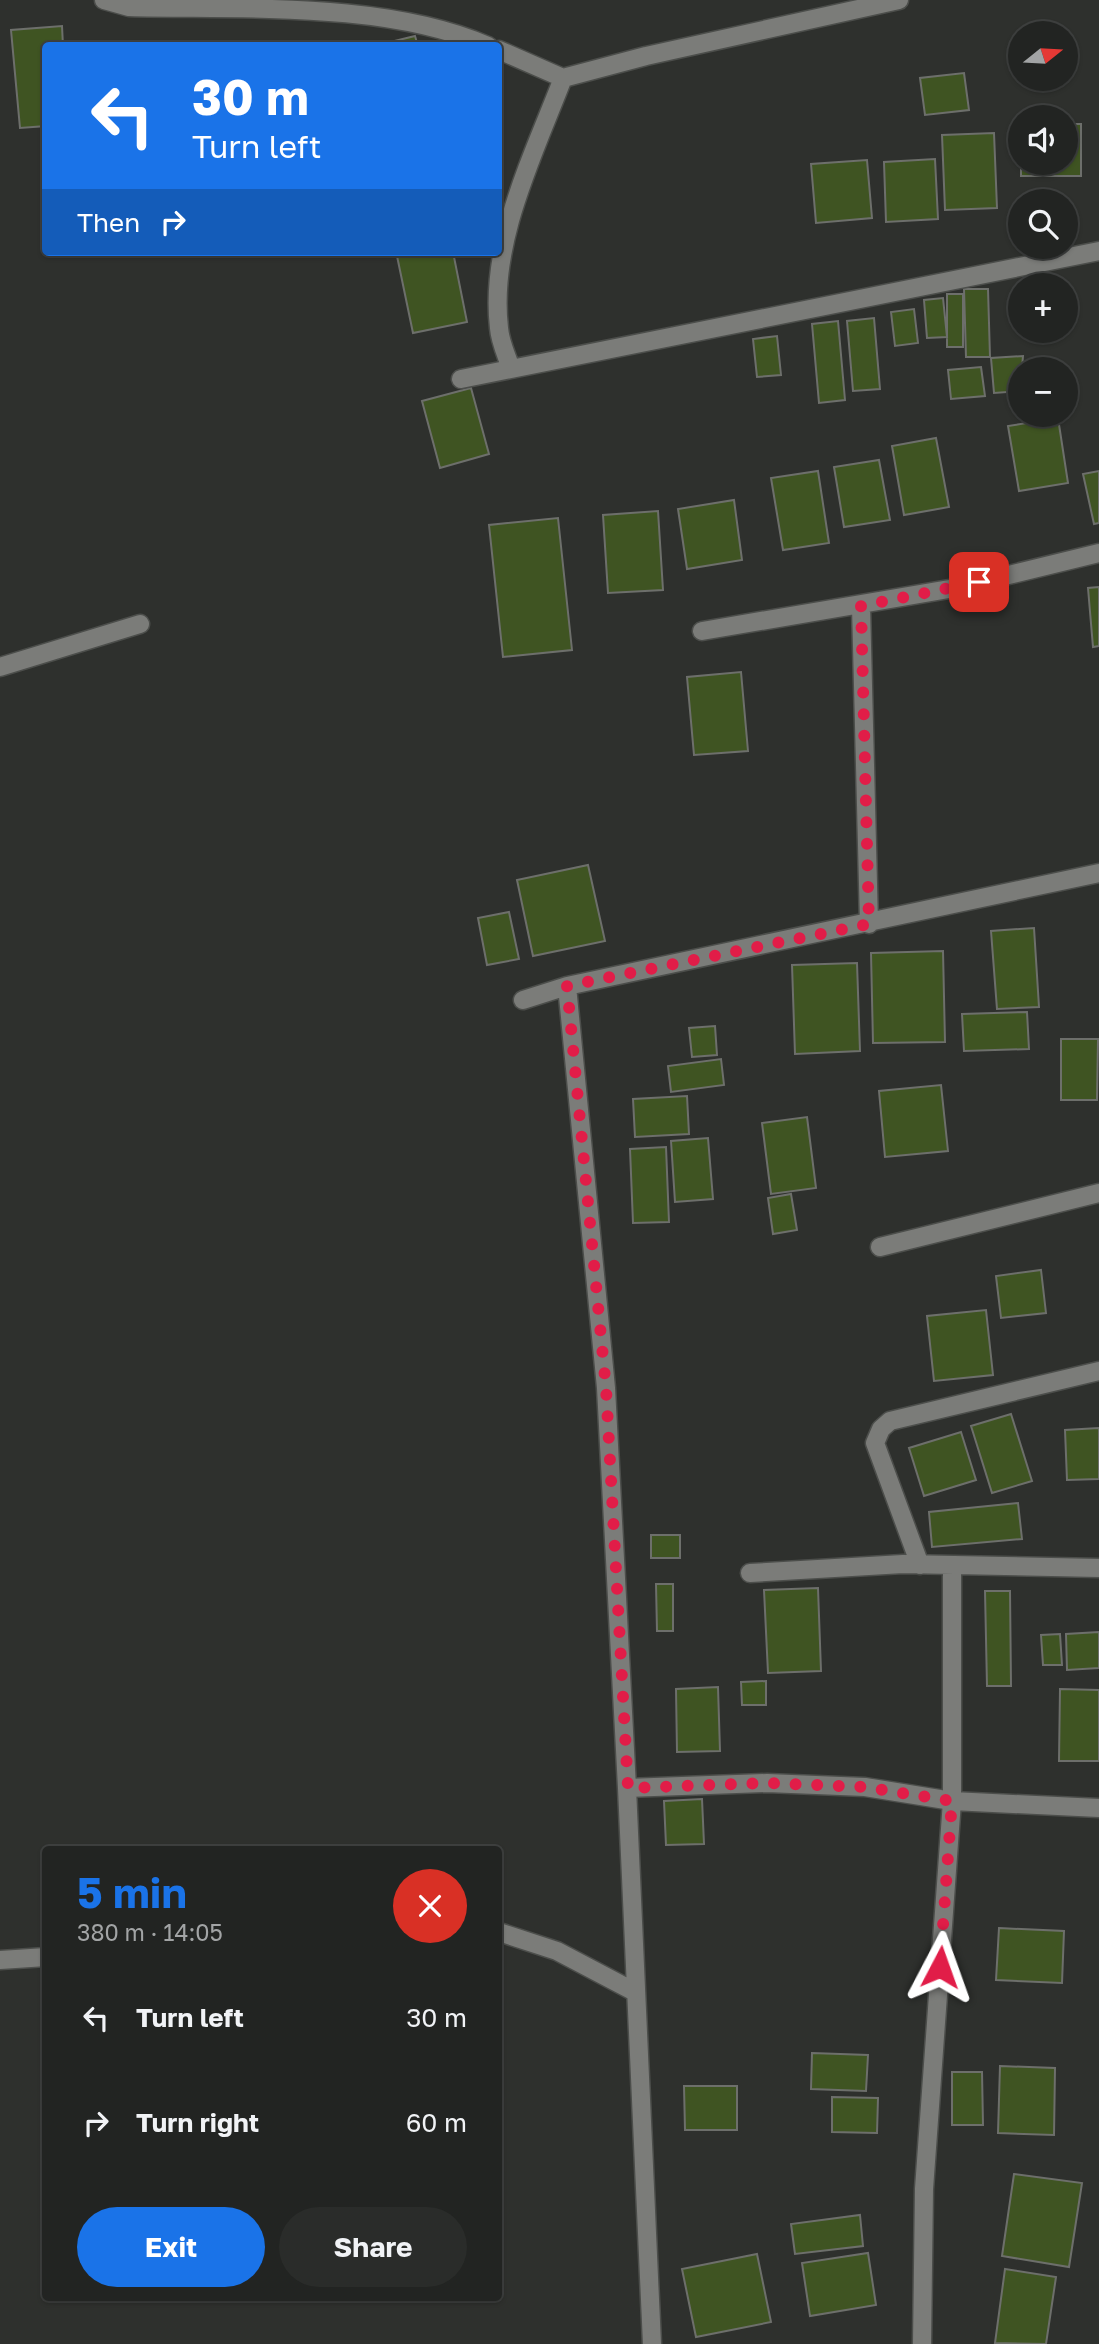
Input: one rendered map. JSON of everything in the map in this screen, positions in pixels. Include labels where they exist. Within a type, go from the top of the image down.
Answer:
[{"type":"street","points":[[104,0],[129,7],[369,15],[456,32],[479,42]]},
{"type":"street","points":[[502,51],[562,78],[646,56],[899,0]]},
{"type":"street","points":[[502,254],[519,195],[562,78]]},
{"type":"street","points":[[460,379],[1099,251]]},
{"type":"street","points":[[501,256],[499,330],[511,369]]},
{"type":"street","points":[[702,631],[861,606],[954,588],[1099,553]]},
{"type":"street","points":[[861,606],[869,924]]},
{"type":"street","points":[[0,667],[140,624]]},
{"type":"street","points":[[523,1000],[567,986],[1099,873]]},
{"type":"street","points":[[567,986],[606,1388],[628,1788],[652,2344]]},
{"type":"street","points":[[880,1247],[1099,1193]]},
{"type":"street","points":[[920,1565],[876,1443],[881,1429],[890,1421],[1099,1371]]},
{"type":"street","points":[[750,1573],[920,1565],[1099,1568]]},
{"type":"street","points":[[922,2344],[924,2189],[952,1801],[952,1565]]},
{"type":"street","points":[[628,1788],[767,1783],[864,1787],[952,1801],[1099,1808]]},
{"type":"street","points":[[502,1933],[557,1951],[635,1992]]},
{"type":"street","points":[[0,1960],[42,1957]]},
{"type":"building","points":[[62,26],[63,42],[42,42],[42,126],[20,128],[11,30]]},
{"type":"building","points":[[415,36],[417,42],[390,42]]},
{"type":"building","points":[[964,73],[969,110],[925,115],[920,78]]},
{"type":"building","points":[[1078,124],[1081,124],[1081,176],[1021,176],[1078,175]]},
{"type":"building","points":[[994,133],[997,208],[945,210],[942,135]]},
{"type":"building","points":[[935,159],[938,219],[886,222],[884,162]]},
{"type":"building","points":[[867,160],[872,218],[816,223],[811,164]]},
{"type":"building","points":[[397,256],[454,256],[467,322],[413,333]]},
{"type":"building","points":[[964,289],[988,289],[990,357],[966,357]]},
{"type":"building","points":[[947,294],[963,294],[963,347],[947,347]]},
{"type":"building","points":[[943,298],[947,337],[927,338],[924,300]]},
{"type":"building","points":[[914,309],[918,343],[895,346],[891,312]]},
{"type":"building","points":[[874,318],[880,389],[853,391],[847,321]]},
{"type":"building","points":[[838,321],[845,400],[819,403],[812,324]]},
{"type":"building","points":[[777,336],[781,375],[757,377],[753,339]]},
{"type":"building","points":[[1023,356],[1008,357],[1008,392],[994,393],[991,358]]},
{"type":"building","points":[[981,367],[985,396],[951,399],[948,370]]},
{"type":"building","points":[[471,388],[489,454],[440,468],[422,401]]},
{"type":"building","points":[[1008,427],[1059,427],[1068,483],[1019,491]]},
{"type":"building","points":[[936,438],[949,507],[904,515],[892,446]]},
{"type":"building","points":[[879,460],[890,520],[844,527],[834,467]]},
{"type":"building","points":[[818,471],[829,543],[783,550],[771,478]]},
{"type":"building","points":[[1099,471],[1099,523],[1094,524],[1083,474]]},
{"type":"building","points":[[734,500],[742,560],[687,569],[678,509]]},
{"type":"building","points":[[658,511],[663,590],[608,593],[603,515]]},
{"type":"building","points":[[558,518],[572,650],[503,657],[489,525]]},
{"type":"building","points":[[1099,587],[1099,646],[1093,647],[1088,588]]},
{"type":"building","points":[[741,672],[748,751],[694,755],[687,677]]},
{"type":"building","points":[[588,865],[605,941],[533,956],[517,880]]},
{"type":"building","points":[[509,912],[519,959],[487,965],[478,918]]},
{"type":"building","points":[[1034,928],[1039,1007],[997,1009],[991,931]]},
{"type":"building","points":[[943,951],[945,1042],[873,1043],[871,953]]},
{"type":"building","points":[[857,963],[860,1051],[795,1054],[792,965]]},
{"type":"building","points":[[1027,1012],[1029,1049],[964,1051],[962,1014]]},
{"type":"building","points":[[715,1026],[717,1055],[692,1057],[689,1028]]},
{"type":"building","points":[[1061,1039],[1098,1039],[1097,1100],[1061,1100]]},
{"type":"building","points":[[721,1059],[724,1085],[671,1092],[668,1066]]},
{"type":"building","points":[[941,1085],[948,1151],[885,1157],[879,1091]]},
{"type":"building","points":[[687,1096],[689,1134],[635,1137],[633,1099]]},
{"type":"building","points":[[807,1117],[816,1188],[771,1194],[762,1123]]},
{"type":"building","points":[[708,1138],[713,1199],[675,1202],[671,1141]]},
{"type":"building","points":[[666,1147],[669,1222],[633,1223],[630,1149]]},
{"type":"building","points":[[791,1194],[797,1230],[773,1234],[768,1198]]},
{"type":"building","points":[[1041,1270],[1046,1313],[1001,1318],[996,1276]]},
{"type":"building","points":[[986,1310],[993,1375],[934,1381],[927,1316]]},
{"type":"building","points":[[1011,1414],[1032,1481],[992,1493],[971,1426]]},
{"type":"building","points":[[1099,1428],[1099,1479],[1067,1480],[1065,1430]]},
{"type":"building","points":[[961,1432],[976,1480],[924,1496],[909,1448]]},
{"type":"building","points":[[1018,1503],[1022,1539],[932,1547],[929,1512]]},
{"type":"building","points":[[651,1535],[680,1535],[680,1558],[651,1558]]},
{"type":"building","points":[[656,1584],[673,1584],[673,1631],[657,1631]]},
{"type":"building","points":[[818,1588],[821,1671],[768,1673],[764,1590]]},
{"type":"building","points":[[985,1591],[1010,1591],[1011,1686],[987,1686]]},
{"type":"building","points":[[1099,1632],[1099,1668],[1067,1670],[1066,1634]]},
{"type":"building","points":[[1060,1634],[1062,1665],[1043,1665],[1041,1635]]},
{"type":"building","points":[[766,1681],[766,1705],[742,1705],[741,1682]]},
{"type":"building","points":[[718,1687],[720,1751],[677,1752],[676,1689]]},
{"type":"building","points":[[1060,1689],[1099,1690],[1099,1761],[1059,1761]]},
{"type":"building","points":[[702,1799],[704,1844],[666,1845],[664,1801]]},
{"type":"building","points":[[999,1928],[1064,1931],[1062,1983],[996,1980]]},
{"type":"building","points":[[812,2053],[868,2055],[866,2091],[811,2089]]},
{"type":"building","points":[[1000,2066],[1055,2068],[1054,2135],[998,2133]]},
{"type":"building","points":[[952,2072],[982,2072],[983,2125],[952,2125]]},
{"type":"building","points":[[684,2086],[737,2086],[737,2130],[685,2130]]},
{"type":"building","points":[[832,2097],[878,2098],[877,2133],[832,2132]]},
{"type":"building","points":[[1014,2174],[1082,2183],[1069,2267],[1002,2256]]},
{"type":"building","points":[[860,2215],[863,2246],[795,2254],[791,2224]]},
{"type":"building","points":[[868,2253],[876,2305],[810,2316],[802,2263]]},
{"type":"building","points":[[757,2254],[771,2322],[696,2337],[682,2269]]},
{"type":"building","points":[[1005,2269],[1056,2277],[1046,2344],[995,2343]]},
{"type":"route","points":[[940,1967],[952,1801],[864,1787],[767,1783],[628,1788],[606,1388],[567,986],[869,924],[861,606],[979,582]]}]
